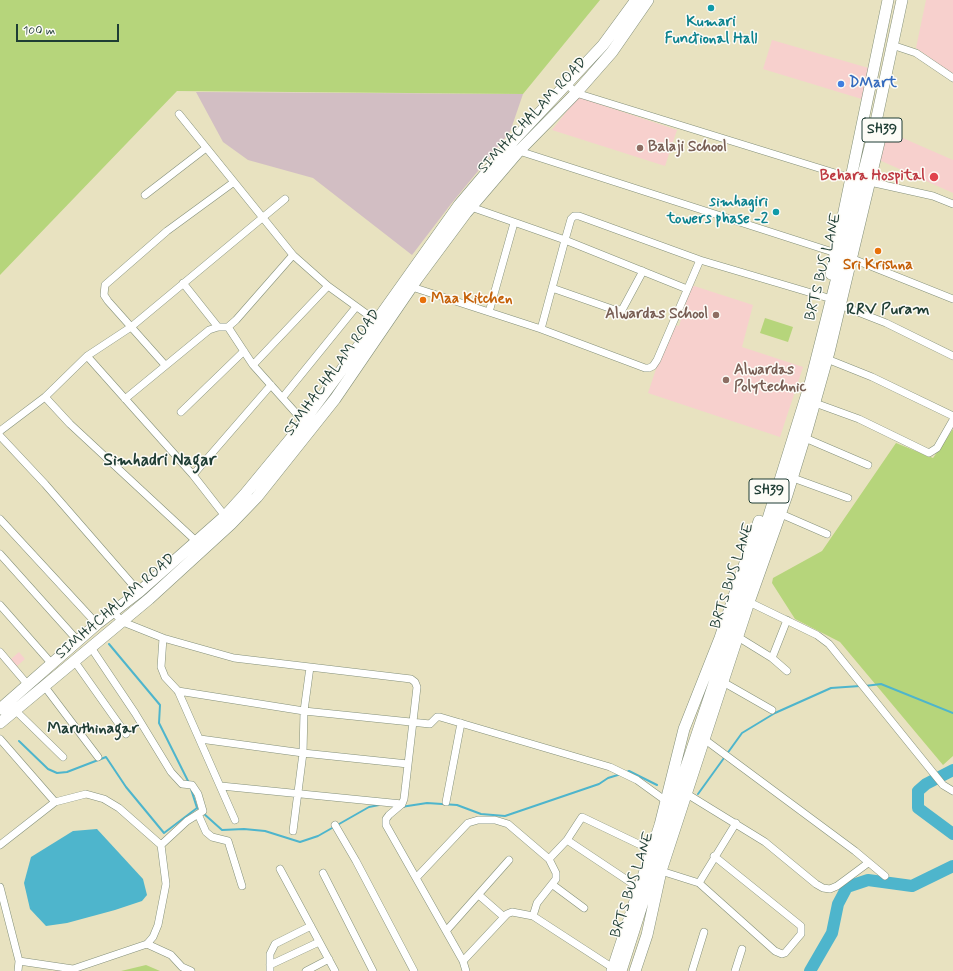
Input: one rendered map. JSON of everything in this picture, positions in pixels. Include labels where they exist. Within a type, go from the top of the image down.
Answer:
[{"type":"main road","points":[[0,709],[97,624],[139,592],[196,541],[228,520],[304,421],[376,320],[465,208],[515,139],[615,31],[636,0]]},
{"type":"main road","name":"SIMHACHALAM ROAD","points":[[2,719],[16,711],[92,649],[123,622],[228,520],[258,497],[335,399],[386,327],[465,208],[576,93],[612,52],[648,0]]},
{"type":"main road","name":"SH39","points":[[635,971],[647,935],[661,871],[738,637],[793,478],[827,359],[840,305],[843,255],[851,178],[888,0]]},
{"type":"main road","name":"BRTS BUS LANE","points":[[616,970],[810,384],[874,131],[902,0]]},
{"type":"main road","name":"SH39","points":[[616,970],[639,888],[666,801],[688,718],[720,638],[780,459],[806,371],[825,298],[843,255],[870,182],[909,0]]},
{"type":"main road","points":[[376,320],[386,327]]},
{"type":"street","points":[[898,47],[916,53],[953,78]]},
{"type":"street","points":[[567,84],[576,93],[851,178]]},
{"type":"street","points":[[179,114],[293,256],[328,286],[376,320]]},
{"type":"street","points":[[145,195],[206,148]]},
{"type":"street","points":[[519,151],[843,255],[953,299]]},
{"type":"street","points":[[165,365],[104,294],[105,285],[167,231],[234,182]]},
{"type":"street","points":[[870,182],[934,196],[953,204]]},
{"type":"street","points":[[0,431],[45,396],[87,356],[131,327],[285,199]]},
{"type":"street","points":[[465,208],[565,240],[687,289]]},
{"type":"street","points":[[541,329],[571,219],[574,216],[579,216],[700,260],[825,298]]},
{"type":"street","points":[[489,312],[514,223]]},
{"type":"street","points":[[125,399],[209,330],[228,326],[236,320],[293,256]]},
{"type":"street","points":[[412,287],[541,329],[644,368],[649,368],[653,366],[657,360],[700,260]]},
{"type":"street","points":[[552,288],[618,310],[625,307],[643,271]]},
{"type":"street","points":[[183,283],[218,327]]},
{"type":"street","points":[[253,365],[328,286]]},
{"type":"street","points":[[840,305],[886,323],[953,356]]},
{"type":"street","points":[[283,397],[356,307]]},
{"type":"street","points":[[228,326],[253,365],[304,421]]},
{"type":"street","points":[[181,412],[244,351]]},
{"type":"street","points":[[87,356],[193,475],[228,520]]},
{"type":"street","points":[[827,359],[872,377],[953,416]]},
{"type":"street","points":[[193,475],[271,385]]},
{"type":"street","points":[[45,396],[70,424],[196,541]]},
{"type":"street","points":[[815,403],[859,419],[930,453],[937,448],[953,420]]},
{"type":"street","points":[[0,436],[45,484],[139,592]]},
{"type":"street","points":[[805,438],[868,465]]},
{"type":"street","points":[[793,478],[848,498]]},
{"type":"street","points":[[781,514],[827,534]]},
{"type":"street","points":[[0,519],[97,624]]},
{"type":"street","points":[[0,554],[78,641]]},
{"type":"street","points":[[750,602],[816,635],[829,644],[943,785],[953,791]]},
{"type":"street","points":[[0,605],[52,664]]},
{"type":"street","points":[[113,612],[123,622],[163,638],[234,658],[411,679],[415,682],[417,688],[404,799],[402,804],[386,819],[386,825],[446,931],[466,971]]},
{"type":"street","points":[[772,658],[787,620]]},
{"type":"street","points":[[738,637],[772,658],[787,671]]},
{"type":"street","points":[[163,638],[161,667],[165,677],[178,691],[235,820]]},
{"type":"street","points":[[92,649],[135,713],[171,772],[186,784],[192,785],[198,794],[200,812],[206,832],[212,837],[228,841],[242,886]]},
{"type":"street","points":[[0,652],[28,685]]},
{"type":"street","points":[[75,662],[126,734]]},
{"type":"street","points":[[293,831],[299,793],[303,753],[304,711],[310,667]]},
{"type":"street","points":[[723,682],[772,710]]},
{"type":"street","points":[[45,687],[98,757]]},
{"type":"street","points":[[178,691],[304,711],[413,721],[430,724],[437,717],[440,717],[610,767],[620,771],[666,801]]},
{"type":"street","points":[[16,711],[63,757]]},
{"type":"street","points":[[446,802],[461,723]]},
{"type":"street","points":[[0,739],[55,802]]},
{"type":"street","points":[[200,739],[303,753],[408,764]]},
{"type":"street","points":[[704,739],[885,876]]},
{"type":"street","points":[[220,786],[402,804]]},
{"type":"street","points":[[1,842],[55,802],[86,794],[104,799],[127,815],[161,845],[166,884],[164,900],[158,925],[153,937],[147,944],[72,970],[19,961]]},
{"type":"street","points":[[687,794],[765,842],[816,884],[823,888],[830,889],[837,886],[868,862]]},
{"type":"street","points":[[161,845],[200,812]]},
{"type":"street","points":[[549,859],[567,840],[582,817],[651,850]]},
{"type":"street","points":[[416,878],[468,823],[478,820],[495,820],[508,824],[549,859],[556,873],[556,879],[553,886],[537,904],[533,916]]},
{"type":"street","points":[[699,883],[714,856],[736,823]]},
{"type":"street","points":[[335,826],[356,861],[414,971]]},
{"type":"street","points":[[567,840],[639,888]]},
{"type":"street","points":[[661,871],[699,883],[778,954],[785,953],[801,934],[801,926],[714,856]]},
{"type":"street","points":[[446,931],[509,860]]},
{"type":"street","points":[[280,869],[335,971]]},
{"type":"street","points":[[324,873],[373,971]]},
{"type":"street","points":[[553,886],[584,908]]},
{"type":"street","points":[[1,892],[19,961],[18,971]]},
{"type":"street","points":[[480,896],[504,917]]},
{"type":"street","points":[[462,961],[504,917],[512,912],[533,916],[616,970]]},
{"type":"street","points":[[311,926],[275,944],[270,954],[270,968],[320,942]]},
{"type":"street","points":[[692,971],[704,932]]},
{"type":"street","points":[[147,944],[171,955],[188,971]]},
{"type":"street","points":[[735,971],[742,949]]},
{"type":"street","points":[[306,971],[329,959]]},
{"type":"shaded area","points":[[926,0],[953,0],[953,74],[916,48]]},
{"type":"shaded area","name":"DMart","points":[[772,40],[872,69],[865,100],[763,69]]},
{"type":"shaded area","points":[[196,92],[523,94],[510,132],[451,204],[412,255],[313,178],[248,160],[223,142]]},
{"type":"shaded area","name":"Balaji School","points":[[578,97],[677,130],[665,166],[552,130]]},
{"type":"shaded area","name":"Behara Hospital","points":[[889,132],[953,160],[953,193],[877,159]]},
{"type":"shaded area","name":"Alwardas Polytechnic","points":[[691,285],[753,305],[742,347],[803,367],[780,437],[648,393],[671,324],[679,326]]},
{"type":"shaded area","points":[[19,652],[25,659],[16,667],[10,660]]},
{"type":"green space","points":[[0,0],[600,0],[523,94],[177,91],[0,275]]},
{"type":"green space","points":[[765,318],[793,327],[788,342],[760,333]]},
{"type":"green space","points":[[953,429],[953,756],[943,765],[840,642],[795,619],[772,583],[773,578],[822,551],[896,443],[933,458]]},
{"type":"green space","points":[[146,965],[160,971],[121,971]]},
{"type":"water","points":[[97,829],[143,879],[147,895],[142,901],[115,910],[67,923],[46,926],[30,909],[24,883],[31,857],[73,831]]},
{"type":"waterway","points":[[109,644],[160,705],[159,723],[189,783]]},
{"type":"waterway","points":[[865,686],[881,684],[953,713]]},
{"type":"waterway","points":[[698,794],[742,733],[775,713],[831,688],[860,686]]},
{"type":"waterway","points":[[19,741],[48,769],[57,773],[67,772],[106,757],[126,787],[164,833],[197,808],[200,810]]},
{"type":"waterway","points":[[953,770],[926,784],[918,791],[918,808],[953,834]]},
{"type":"waterway","points":[[627,772],[629,771],[657,785]]},
{"type":"waterway","points":[[401,807],[427,803],[457,805],[481,814],[505,816],[599,784],[608,778],[621,774]]},
{"type":"waterway","points":[[191,789],[197,808]]},
{"type":"waterway","points":[[203,813],[222,830],[244,829],[265,831],[300,842],[318,836],[369,807],[379,805]]},
{"type":"waterway","points":[[810,971],[832,933],[838,904],[847,887],[868,880],[912,886],[953,866]]},
{"type":"place","name":"Kumari Functional Hall","points":[[711,8]]},
{"type":"place","name":"DMart","points":[[841,84]]},
{"type":"place","name":"Balaji School","points":[[640,148]]},
{"type":"place","name":"Behara Hospital","points":[[934,177]]},
{"type":"place","name":"simhagiri towers phase -2","points":[[776,212]]},
{"type":"place","name":"Sri Krishna","points":[[878,251]]},
{"type":"place","name":"Maa Kitchen","points":[[423,300]]},
{"type":"place","name":"Alwardas School","points":[[716,315]]},
{"type":"place","name":"Alwardas Polytechnic","points":[[726,380]]},
{"type":"district","name":"RRV Puram","points":[[888,311]]},
{"type":"district","name":"Simhadri Nagar","points":[[160,461]]},
{"type":"district","name":"Maruthinagar","points":[[93,730]]}]
